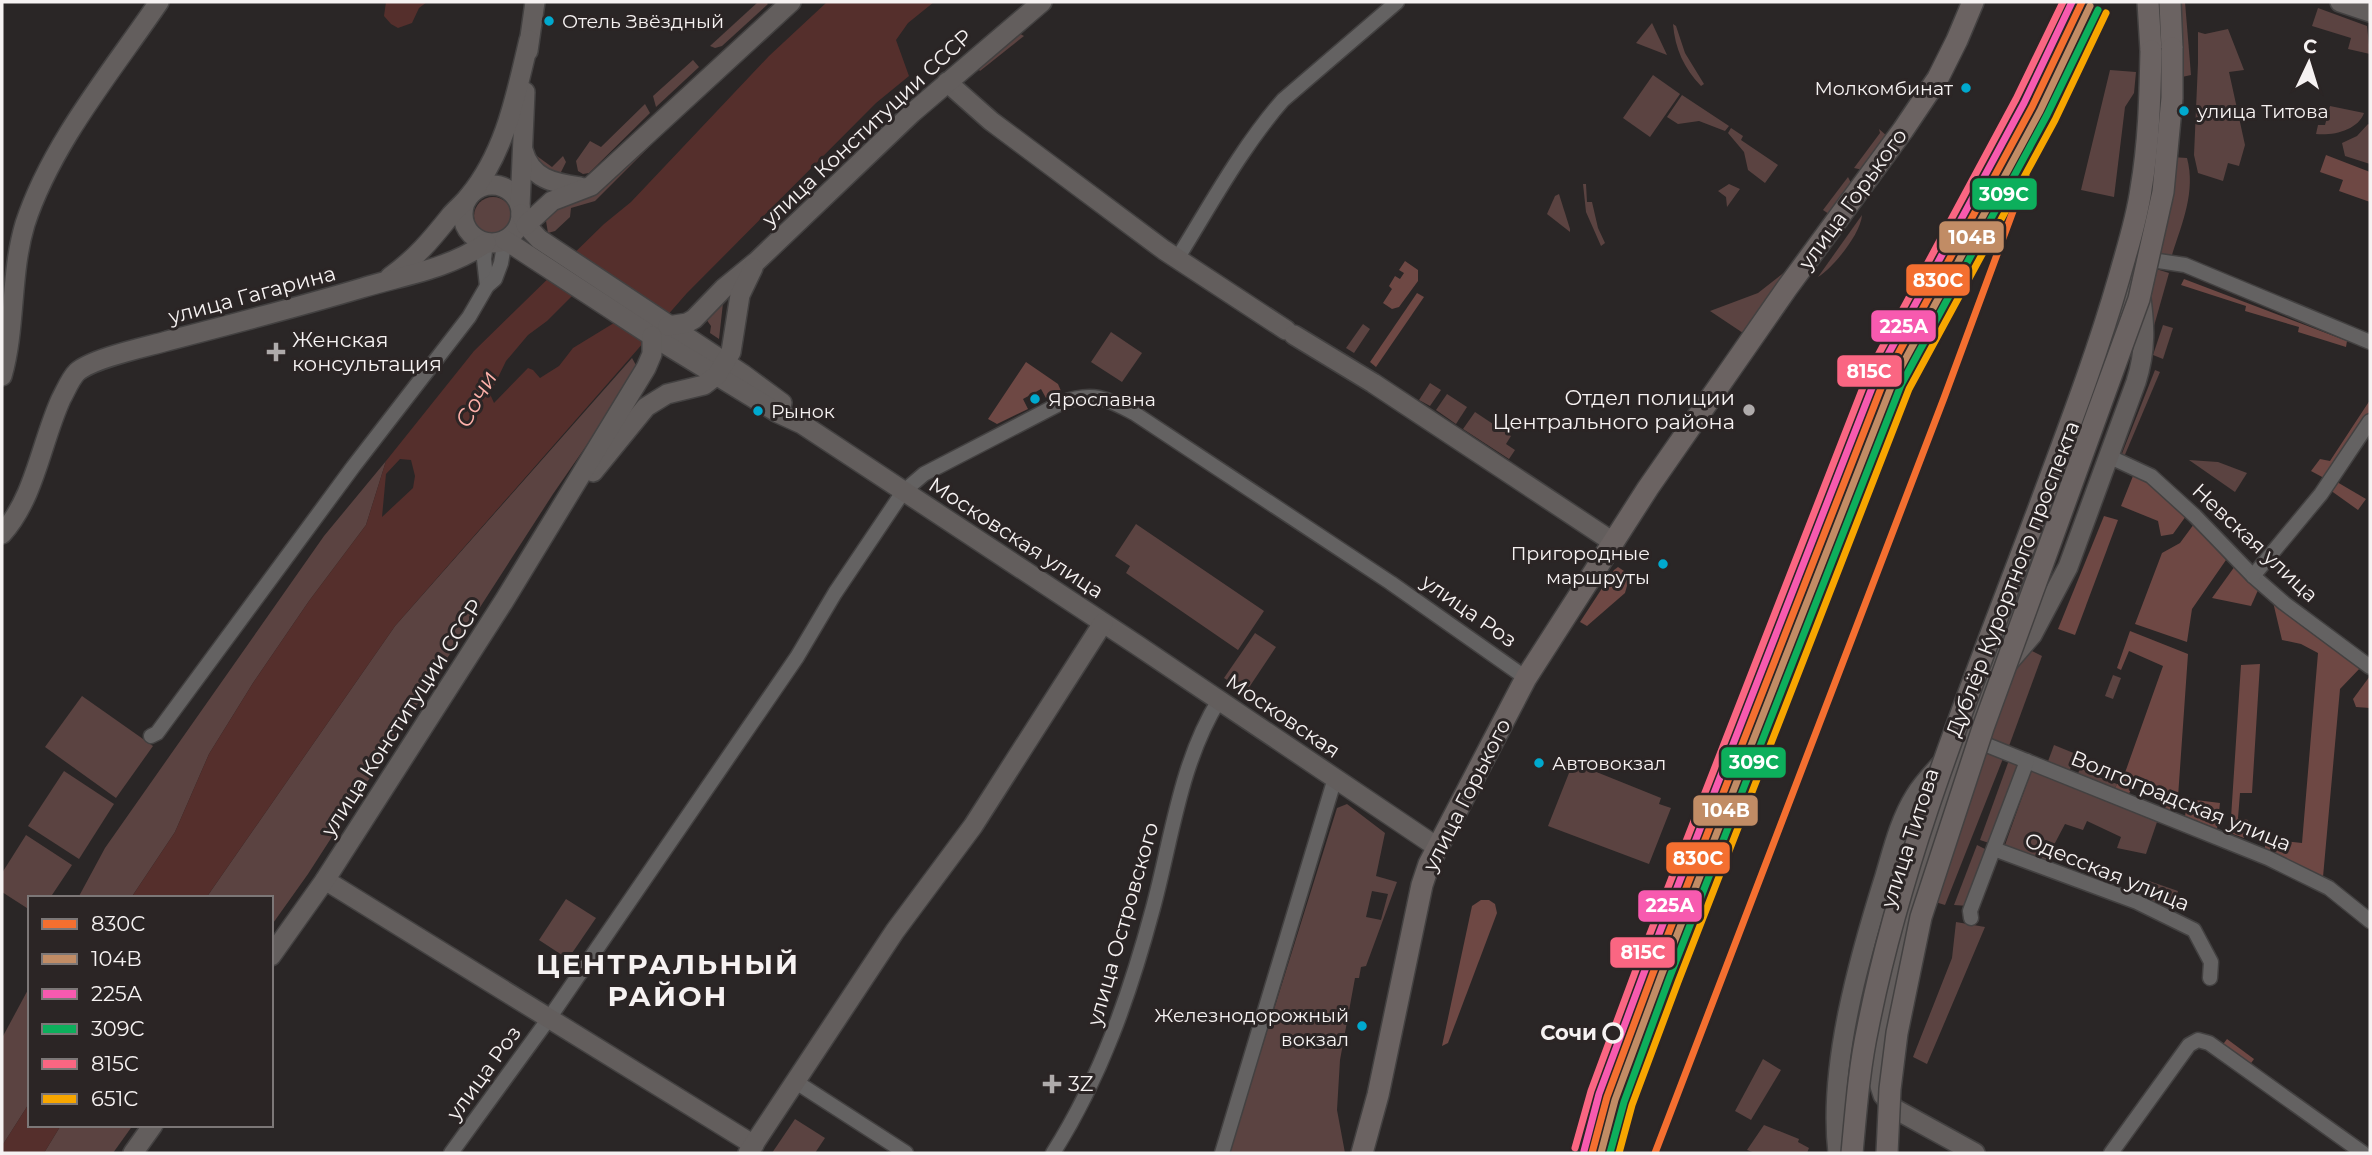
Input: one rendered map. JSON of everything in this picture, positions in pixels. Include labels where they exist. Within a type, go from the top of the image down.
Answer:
[{"type":"main road","points":[[2,376],[9,350],[6,329],[18,253],[37,195],[79,119],[159,2]]},
{"type":"main road","points":[[513,218],[522,148],[534,2]]},
{"type":"main road","points":[[513,218],[588,188],[791,2]]},
{"type":"main road","name":"улица Конституции СССР","points":[[757,261],[868,153],[1042,2]]},
{"type":"main road","name":"улица Горького","points":[[1362,1153],[1378,1096],[1422,885],[1437,848],[1526,678],[1718,387],[1938,78],[1973,2]]},
{"type":"main road","name":"Дублёр Курортного проспекта","points":[[1852,1153],[1858,1084],[1867,1029],[1881,966],[1912,856],[1959,721],[2093,366],[2131,235],[2141,191],[2149,114],[2151,51],[2148,2]]},
{"type":"main road","name":"улица Титова","points":[[1975,1153],[1895,1108],[1886,1100],[1880,1088],[1877,1077],[1893,971],[1924,862],[2103,371],[2137,265],[2155,151],[2159,100],[2158,42],[2162,2]]},
{"type":"main road","name":"Дублёр Курортного проспекта","points":[[1887,1153],[1890,1088],[1897,1033],[1921,917],[1936,864],[2139,299],[2163,192],[2172,98],[2170,2]]},
{"type":"main road","points":[[2340,2],[2370,12]]},
{"type":"main road","points":[[382,283],[423,250],[470,195],[484,174],[505,132],[529,40]]},
{"type":"main road","points":[[947,82],[991,121],[1177,260],[1373,383],[1614,542]]},
{"type":"main road","points":[[522,148],[528,164],[546,180],[588,188]]},
{"type":"main road","points":[[470,195],[481,187],[496,185],[513,218]]},
{"type":"main road","points":[[513,218],[545,208],[561,196],[588,188]]},
{"type":"main road","name":"Московская улица","points":[[470,195],[463,211],[466,228],[471,235],[513,218],[539,239],[546,250],[721,369],[778,413],[802,424],[1103,623]]},
{"type":"main road","points":[[545,208],[546,250]]},
{"type":"main road","name":"улица Гагарина","points":[[2,534],[27,493],[56,410],[75,374],[83,367],[134,349],[310,305],[429,271],[469,254],[513,218]]},
{"type":"main road","points":[[566,502],[646,368],[662,328],[694,319],[723,288],[757,261]]},
{"type":"main road","points":[[566,502],[605,459],[646,407],[667,394],[704,385],[721,369],[733,344],[740,295],[757,261]]},
{"type":"main road","points":[[2007,665],[2028,642],[2068,567],[2143,358],[2144,319],[2137,265]]},
{"type":"main road","name":"улица Конституции СССР","points":[[273,953],[325,880],[566,502]]},
{"type":"main road","points":[[325,880],[550,1017],[751,1149],[895,931],[973,826],[1103,623]]},
{"type":"main road","name":"Московская","points":[[1103,623],[1437,848]]},
{"type":"main road","points":[[1838,1153],[1836,1113],[1840,1066],[1849,1010],[1867,933],[1903,821],[1914,797],[1968,736]]},
{"type":"main road","points":[[133,1153],[152,1127]]},
{"type":"street","points":[[1177,260],[1228,176],[1283,100],[1397,2]]},
{"type":"street","points":[[151,736],[157,733],[353,467],[469,317],[487,286],[484,269],[513,218]]},
{"type":"street","points":[[2137,265],[2185,265],[2370,342]]},
{"type":"street","name":"улица Роз","points":[[451,1153],[550,1017],[797,657],[835,593],[903,492],[924,474],[1073,398],[1100,397],[1135,413],[1387,580],[1526,678]]},
{"type":"street","points":[[2253,576],[2321,494],[2370,421]]},
{"type":"street","name":"Невская улица","points":[[2108,456],[2151,476],[2195,516],[2253,576],[2284,603],[2370,667]]},
{"type":"street","name":"улица Островского","points":[[1053,1153],[1090,1090],[1120,1016],[1153,909],[1187,771],[1197,741],[1219,700]]},
{"type":"street","name":"Волгоградская улица","points":[[1968,736],[2268,858],[2329,888],[2370,921]]},
{"type":"street","name":"Одесская улица","points":[[1971,918],[1970,911],[2027,761]]},
{"type":"street","points":[[1222,1153],[1335,778]]},
{"type":"street","name":"Одесская улица","points":[[1993,849],[2137,902],[2194,930],[2211,962],[2210,978]]},
{"type":"street","points":[[2111,1153],[2189,1045],[2198,1040],[2210,1043],[2362,1153]]},
{"type":"street","points":[[796,1082],[906,1153]]},
{"type":"shaded area","points":[[758,2],[768,4],[722,46],[710,46]]},
{"type":"shaded area","points":[[2179,2],[2185,2],[2191,75],[2182,77]]},
{"type":"shaded area","points":[[2318,8],[2367,26],[2370,54],[2348,49],[2351,38],[2312,26]]},
{"type":"shaded area","points":[[1652,23],[1667,55],[1636,43]]},
{"type":"shaded area","points":[[1673,24],[1685,53],[1704,84],[1701,86],[1681,58]]},
{"type":"shaded area","points":[[2228,29],[2244,70],[2229,72],[2245,145],[2239,166],[2228,163],[2223,181],[2198,173],[2194,155],[2198,32],[2205,34]]},
{"type":"shaded area","points":[[1017,32],[1024,36],[980,71],[977,68]]},
{"type":"shaded area","points":[[693,60],[699,67],[656,107],[653,96]]},
{"type":"shaded area","points":[[2110,70],[2136,72],[2134,93],[2125,107],[2114,197],[2081,190]]},
{"type":"shaded area","points":[[1653,75],[1680,94],[1650,137],[1623,118]]},
{"type":"shaded area","points":[[1682,95],[1729,126],[1725,131],[1699,121],[1678,124],[1667,117]]},
{"type":"shaded area","points":[[645,104],[650,113],[589,173],[578,171],[576,161],[590,141],[601,147]]},
{"type":"shaded area","points":[[2330,106],[2364,113],[2351,128],[2330,134],[2316,134],[2318,125],[2325,125]]},
{"type":"shaded area","points":[[2368,124],[2370,164],[2345,156],[2342,143],[2357,136]]},
{"type":"shaded area","points":[[1731,128],[1743,136],[1741,140],[1778,165],[1765,183],[1748,170],[1744,152],[1728,133]]},
{"type":"shaded area","points":[[1879,129],[1887,136],[1863,170],[1854,168],[1880,133]]},
{"type":"shaded area","points":[[650,138],[650,146],[595,201],[571,208],[570,217],[555,231],[548,233],[547,210]]},
{"type":"shaded area","points":[[530,151],[552,167],[563,156],[566,162],[560,174],[541,171]]},
{"type":"shaded area","points":[[2326,155],[2370,172],[2370,202],[2339,191],[2343,180],[2320,172]]},
{"type":"shaded area","points":[[2172,157],[2187,158],[2189,195],[2172,255],[2156,254]]},
{"type":"shaded area","points":[[1848,177],[1852,185],[1829,214],[1823,210]]},
{"type":"shaded area","points":[[1583,184],[1586,184],[1587,202],[1592,202],[1598,228],[1605,243],[1601,246],[1586,212]]},
{"type":"shaded area","points":[[1729,184],[1740,189],[1727,207],[1726,197],[1718,191]]},
{"type":"shaded area","points":[[1559,194],[1570,232],[1547,214],[1555,196]]},
{"type":"shaded area","points":[[493,197],[507,202],[512,216],[507,230],[493,235],[479,230],[474,216],[479,202]]},
{"type":"shaded area","points":[[1862,215],[1857,231],[1846,249],[1818,277]]},
{"type":"shaded area","points":[[1405,261],[1418,270],[1418,281],[1399,307],[1392,309],[1383,303],[1392,289],[1389,286],[1395,276],[1400,279],[1404,273],[1399,270]]},
{"type":"shaded area","points":[[1791,267],[1743,333],[1710,311],[1758,293]]},
{"type":"shaded area","points":[[2153,268],[2169,273],[2150,340],[2145,304]]},
{"type":"shaded area","points":[[2184,279],[2347,341],[2346,347],[2298,332],[2299,327],[2245,311],[2246,306],[2181,285]]},
{"type":"shaded area","points":[[1417,293],[1424,297],[1376,367],[1370,362]]},
{"type":"shaded area","points":[[724,294],[719,339],[710,333],[711,326],[706,319]]},
{"type":"shaded area","points":[[1363,324],[1370,329],[1354,353],[1346,348]]},
{"type":"shaded area","points":[[2163,325],[2173,328],[2163,359],[2153,355]]},
{"type":"shaded area","points":[[1111,332],[1142,353],[1122,382],[1091,362]]},
{"type":"shaded area","points":[[632,358],[637,372],[553,494],[308,874],[273,923],[273,896],[207,896],[395,626]]},
{"type":"shaded area","points":[[1026,362],[1058,384],[1061,391],[1046,398],[1041,389],[1023,399],[1028,409],[997,424],[988,419]]},
{"type":"shaded area","points":[[2155,370],[2160,372],[2124,457],[2121,456]]},
{"type":"shaded area","points":[[1430,383],[1441,390],[1430,406],[1419,400]]},
{"type":"shaded area","points":[[1447,394],[1467,407],[1456,424],[1436,410]]},
{"type":"shaded area","points":[[2370,400],[2370,414],[2324,478],[2311,471],[2320,459],[2330,461]]},
{"type":"shaded area","points":[[1475,412],[1511,436],[1506,444],[1515,450],[1509,459],[1463,429]]},
{"type":"shaded area","points":[[2189,460],[2218,462],[2247,473],[2235,492]]},
{"type":"shaded area","points":[[386,461],[366,525],[309,601],[253,683],[209,754],[175,832],[132,896],[79,896],[105,848],[324,536]]},
{"type":"shaded area","points":[[2133,476],[2148,482],[2186,516],[2173,534],[2161,536],[2158,521],[2121,506]]},
{"type":"shaded area","points":[[2337,482],[2366,499],[2358,510],[2330,490]]},
{"type":"shaded area","points":[[2104,516],[2118,520],[2075,635],[2058,629]]},
{"type":"shaded area","points":[[1136,524],[1264,611],[1238,650],[1126,573],[1130,566],[1115,556]]},
{"type":"shaded area","points":[[2194,524],[2226,560],[2192,609],[2187,642],[2135,624],[2162,553],[2180,543]]},
{"type":"shaded area","points":[[2235,566],[2259,588],[2251,606],[2212,598]]},
{"type":"shaded area","points":[[1618,567],[1630,575],[1625,593],[1587,626],[1580,622],[1614,570]]},
{"type":"shaded area","points":[[2273,602],[2362,666],[2340,689],[2323,877],[2265,849],[2265,839],[2302,843],[2318,653],[2301,644],[2282,640]]},
{"type":"shaded area","points":[[2130,631],[2188,654],[2178,797],[2168,814],[2163,810],[2166,797],[2135,783],[2127,797],[2113,792],[2117,784],[2121,784],[2163,666],[2129,651],[2121,670],[2117,668]]},
{"type":"shaded area","points":[[1255,633],[1276,647],[1246,692],[1224,678]]},
{"type":"shaded area","points":[[2028,649],[2042,656],[2009,746],[1989,738],[2013,669]]},
{"type":"shaded area","points":[[2260,664],[2252,793],[2240,793],[2238,818],[2248,820],[2244,838],[2230,833],[2241,665]]},
{"type":"shaded area","points":[[2113,675],[2121,678],[2113,699],[2105,696]]},
{"type":"shaded area","points":[[2370,676],[2370,708],[2356,707],[2353,699]]},
{"type":"shaded area","points":[[82,696],[153,746],[116,798],[45,747]]},
{"type":"shaded area","points":[[2054,745],[2076,754],[2069,772],[2047,764]]},
{"type":"shaded area","points":[[1984,749],[2004,756],[1945,905],[1932,901]]},
{"type":"shaded area","points":[[2085,756],[2089,759],[2085,772],[2117,784],[2113,792],[2077,776]]},
{"type":"shaded area","points":[[2009,760],[2021,764],[1992,844],[1980,840]]},
{"type":"shaded area","points":[[1577,767],[1589,769],[1661,798],[1659,804],[1671,808],[1649,864],[1548,826],[1569,773]]},
{"type":"shaded area","points":[[2032,769],[2157,822],[2146,854],[2117,848],[2121,837],[2087,821],[2083,830],[2065,824],[2046,860],[2005,845]]},
{"type":"shaded area","points":[[64,771],[114,804],[79,859],[28,826]]},
{"type":"shaded area","points":[[2188,799],[2220,803],[2217,829],[2185,816]]},
{"type":"shaded area","points":[[1347,804],[1385,833],[1376,876],[1397,882],[1366,966],[1361,967],[1359,978],[1355,978],[1340,1060],[1337,1110],[1345,1153],[1229,1153],[1337,808]],"holes":[[[1372,891],[1388,894],[1381,920],[1366,917]]]},
{"type":"shaded area","points":[[26,835],[72,865],[51,896],[28,896],[28,909],[2,892],[2,873]]},
{"type":"shaded area","points":[[1977,845],[1989,851],[1968,906],[1954,905]]},
{"type":"shaded area","points":[[2149,881],[2178,891],[2170,912],[2142,900]]},
{"type":"shaded area","points":[[566,899],[596,918],[568,959],[539,940]]},
{"type":"shaded area","points":[[1481,900],[1489,900],[1495,904],[1497,913],[1448,1043],[1442,1046],[1472,906]]},
{"type":"shaded area","points":[[1956,922],[1985,927],[1927,1064],[1913,1057],[1952,958]]},
{"type":"shaded area","points":[[28,990],[28,1105],[2,1146],[2,1038]]},
{"type":"shaded area","points":[[2227,1039],[2254,1059],[2249,1066],[2221,1047]]},
{"type":"shaded area","points":[[1763,1059],[1781,1070],[1751,1120],[1735,1111]]},
{"type":"shaded area","points":[[795,1119],[825,1138],[815,1153],[772,1153]]},
{"type":"shaded area","points":[[1764,1125],[1799,1139],[1798,1142],[1809,1148],[1807,1153],[1755,1153],[1747,1150]]},
{"type":"shaded area","points":[[60,1127],[132,1127],[113,1153],[44,1153]]},
{"type":"water","points":[[386,2],[427,2],[419,8],[412,23],[398,28],[384,16]]},
{"type":"water","points":[[827,2],[934,2],[908,23],[896,40],[909,76],[876,103],[687,293],[395,626],[207,896],[132,896],[175,832],[209,754],[253,683],[309,601],[366,525],[386,461],[474,351],[604,224],[631,202],[769,56]],"holes":[[[577,291],[627,315],[573,348],[559,366],[540,378],[528,368],[494,403],[490,394],[506,361],[528,335],[547,321]],[[400,459],[411,460],[415,476],[413,488],[382,517],[386,474]]]},
{"type":"water","points":[[28,1105],[28,1127],[60,1127],[44,1153],[2,1153],[2,1146]]},
{"type":"railway","points":[[1956,306],[2009,172]]},
{"type":"transit line","name":"815С","points":[[1575,1148],[1591,1091],[1637,967],[1869,372],[2016,99],[2063,2]]},
{"type":"transit line","name":"225А","points":[[1584,1151],[1599,1094],[1645,970],[1877,375],[2024,103],[2072,2]]},
{"type":"transit line","name":"830С","points":[[1592,1153],[1607,1097],[1653,973],[1885,378],[2032,107],[2082,2]]},
{"type":"transit line","name":"104В","points":[[1601,1153],[1615,1100],[1661,976],[1893,382],[2040,111],[2090,6]]},
{"type":"transit line","name":"309С","points":[[1610,1153],[1624,1102],[1669,979],[1901,385],[2047,115],[2098,10]]},
{"type":"transit line","name":"651С","points":[[1619,1153],[1632,1105],[1678,982],[1909,389],[2055,120],[2106,13]]},
{"type":"transit line","name":"830С","points":[[1655,1153],[1944,398],[2026,176]]},
{"type":"place","name":"Отель Звёздный","points":[[549,21]]},
{"type":"place","name":"Молкомбинат","points":[[1966,88]]},
{"type":"place","name":"улица Титова","points":[[2184,111]]},
{"type":"place","name":"Женская консультация","points":[[276,352]]},
{"type":"place","name":"Ярославна","points":[[1035,399]]},
{"type":"place","name":"Отдел полиции Центрального района","points":[[1749,410]]},
{"type":"place","name":"Рынок","points":[[758,411]]},
{"type":"place","name":"Пригородные маршруты","points":[[1663,564]]},
{"type":"place","name":"Автовокзал","points":[[1539,763]]},
{"type":"place","name":"Железнодорожный вокзал","points":[[1362,1026]]},
{"type":"place","name":"Сочи","points":[[1613,1033]]},
{"type":"place","name":"3Z","points":[[1052,1084]]},
{"type":"district","name":"ЦЕНТРАЛЬНЫЙ РАЙОН","points":[[668,980]]}]
